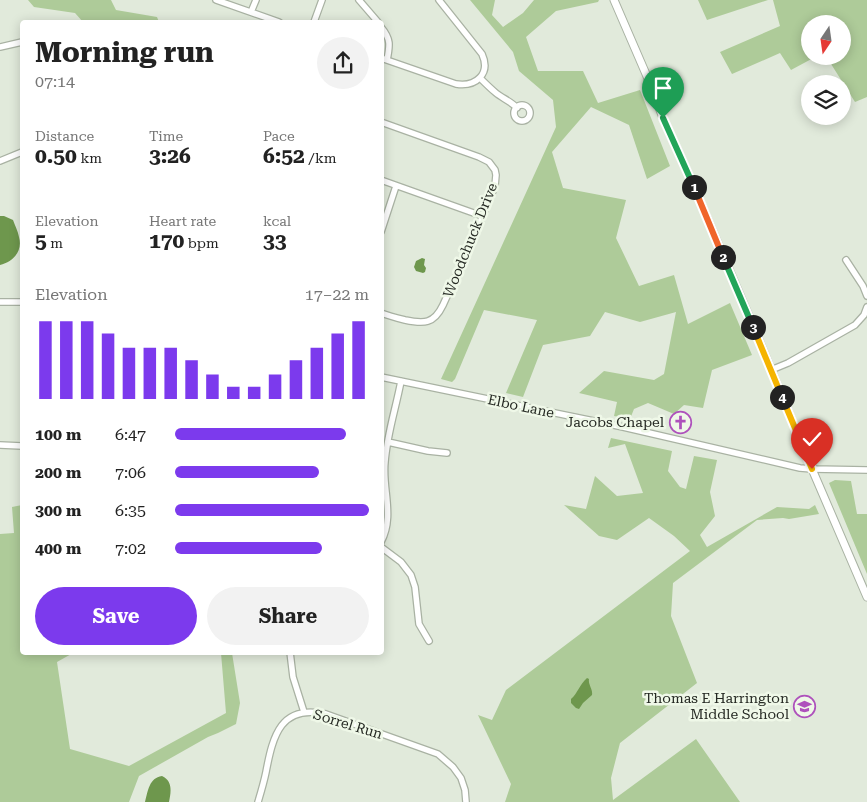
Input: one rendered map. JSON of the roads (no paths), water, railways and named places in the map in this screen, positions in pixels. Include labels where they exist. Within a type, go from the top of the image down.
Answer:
[{"type":"main road","points":[[614,0],[663,118],[692,180],[867,598]]},
{"type":"street","points":[[216,0],[273,20]]},
{"type":"street","points":[[251,12],[256,0]]},
{"type":"street","points":[[315,20],[322,0]]},
{"type":"street","points":[[359,0],[376,20]]},
{"type":"street","points":[[384,30],[390,43],[384,59],[456,84],[466,85],[476,82],[484,69],[485,64],[482,54],[439,0]]},
{"type":"street","points":[[0,47],[20,42]]},
{"type":"street","points":[[480,78],[494,92],[517,108]]},
{"type":"street","name":"Woodchuck Drive","points":[[384,123],[489,162],[495,170],[496,180],[493,191],[443,305],[434,318],[426,322],[416,322],[384,314]]},
{"type":"street","points":[[0,161],[20,153]]},
{"type":"street","points":[[384,181],[482,216]]},
{"type":"street","points":[[384,223],[396,186]]},
{"type":"street","points":[[846,260],[864,286],[867,296]]},
{"type":"street","points":[[0,302],[20,302]]},
{"type":"street","points":[[771,370],[855,325],[862,318],[867,307]]},
{"type":"street","name":"Elbo Lane","points":[[384,378],[598,422],[800,468],[867,470]]},
{"type":"street","points":[[384,535],[388,517],[384,470],[401,381]]},
{"type":"street","points":[[388,442],[428,451],[447,453]]},
{"type":"street","points":[[0,445],[20,446]]},
{"type":"street","points":[[384,549],[401,562],[411,575],[415,587],[420,624],[429,641]]},
{"type":"street","points":[[290,655],[293,677],[304,712]]},
{"type":"street","name":"Sorrel Run","points":[[258,802],[276,735],[284,723],[294,715],[304,712],[326,714],[438,754],[453,766],[461,778],[466,790],[466,802]]},
{"type":"place","name":"Jacobs Chapel","points":[[680,422]]},
{"type":"place","name":"Thomas E Harrington Middle School","points":[[805,706]]}]
